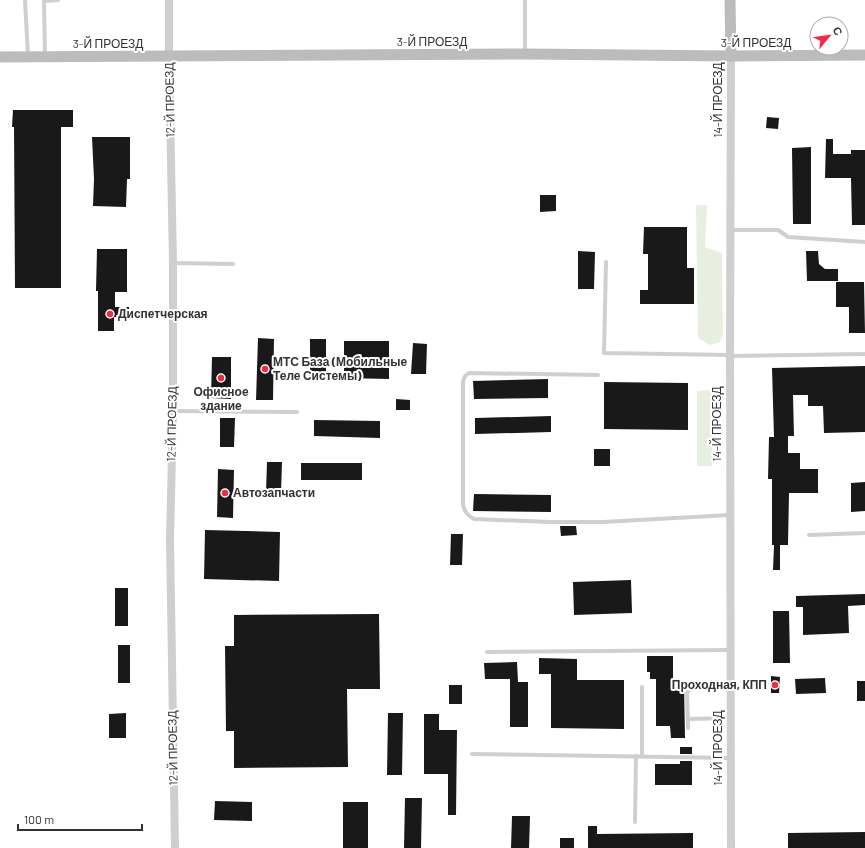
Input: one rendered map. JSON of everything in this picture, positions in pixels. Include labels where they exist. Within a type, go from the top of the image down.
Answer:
[{"type":"street","name":"12-Й ПРОЕЗД","points":[[169,0],[173,262],[173,411],[170,540],[176,848]]},
{"type":"street","name":"14-Й ПРОЕЗД","points":[[730,0],[730,516],[732,848]]},
{"type":"street","name":"3-Й ПРОЕЗД","points":[[0,57],[525,54],[731,56],[865,55]]},
{"type":"lane","points":[[25,0],[28,57]]},
{"type":"lane","points":[[45,57],[44,0],[58,0]]},
{"type":"lane","points":[[525,0],[525,54]]},
{"type":"lane","points":[[730,230],[778,230],[788,237],[865,242]]},
{"type":"lane","points":[[173,262],[233,264]]},
{"type":"lane","points":[[606,262],[604,353],[730,356],[865,354]]},
{"type":"lane","points":[[598,375],[469,373],[465,376],[463,381],[464,511],[474,519],[550,522],[603,522],[730,516]]},
{"type":"lane","points":[[173,411],[297,412]]},
{"type":"lane","points":[[810,535],[865,533]]},
{"type":"lane","points":[[487,652],[731,650]]},
{"type":"lane","points":[[688,728],[688,693],[692,687],[731,685]]},
{"type":"lane","points":[[642,687],[642,756]]},
{"type":"lane","points":[[688,719],[731,718]]},
{"type":"lane","points":[[472,754],[731,758]]},
{"type":"lane","points":[[635,822],[636,756]]},
{"type":"green space","points":[[696,205],[707,205],[705,247],[722,253],[723,335],[720,342],[710,345],[698,338]]},
{"type":"green space","points":[[713,390],[712,466],[697,466],[697,391]]},
{"type":"building","points":[[13,110],[73,110],[73,127],[61,127],[61,288],[15,288]]},
{"type":"building","points":[[767,117],[779,118],[778,129],[766,128]]},
{"type":"building","points":[[92,137],[130,137],[130,179],[127,179],[126,207],[93,206],[94,179]]},
{"type":"building","points":[[826,139],[833,139],[833,154],[851,154],[851,150],[865,150],[865,225],[852,225],[851,178],[825,178]]},
{"type":"building","points":[[811,147],[811,224],[793,224],[792,148]]},
{"type":"building","points":[[540,195],[556,195],[556,211],[540,212]]},
{"type":"building","points":[[644,227],[687,227],[687,268],[694,268],[694,304],[640,304],[640,290],[648,290],[648,254],[643,254]]},
{"type":"building","points":[[97,249],[127,249],[127,292],[115,292],[115,307],[129,307],[129,318],[114,317],[114,331],[98,331],[98,291],[96,291]]},
{"type":"building","points":[[578,251],[595,252],[594,289],[578,289]]},
{"type":"building","points":[[806,251],[818,251],[819,264],[825,269],[838,269],[838,281],[807,281]]},
{"type":"building","points":[[836,282],[864,282],[865,333],[849,333],[849,307],[836,307]]},
{"type":"building","name":"МТС База (Мобильные Теле Системы)","points":[[258,338],[274,339],[273,400],[256,400]]},
{"type":"building","points":[[310,339],[326,339],[326,378],[310,378]]},
{"type":"building","points":[[344,341],[389,341],[389,379],[344,378]]},
{"type":"building","points":[[413,343],[427,344],[426,374],[411,374]]},
{"type":"building","name":"Офисное здание","points":[[212,357],[231,357],[231,399],[211,398]]},
{"type":"building","points":[[865,366],[865,432],[824,433],[823,406],[808,406],[808,395],[793,395],[794,436],[788,436],[788,453],[800,453],[800,469],[818,469],[818,493],[789,493],[788,545],[780,545],[780,570],[773,570],[774,545],[772,545],[772,479],[768,479],[769,437],[774,437],[772,368]]},
{"type":"building","points":[[548,379],[548,398],[474,399],[473,381]]},
{"type":"building","points":[[604,382],[688,383],[688,430],[604,429]]},
{"type":"building","points":[[396,399],[410,400],[410,410],[396,410]]},
{"type":"building","points":[[551,416],[551,432],[475,434],[475,418]]},
{"type":"building","points":[[220,418],[235,418],[234,447],[220,447]]},
{"type":"building","points":[[314,420],[380,421],[380,438],[314,436]]},
{"type":"building","points":[[594,449],[610,449],[610,466],[594,466]]},
{"type":"building","points":[[267,462],[282,462],[281,493],[266,492]]},
{"type":"building","points":[[301,463],[362,463],[362,480],[301,480]]},
{"type":"building","name":"Автозапчасти","points":[[218,469],[234,470],[233,518],[217,517]]},
{"type":"building","points":[[865,482],[865,511],[851,512],[851,483]]},
{"type":"building","points":[[474,494],[551,495],[551,512],[473,511]]},
{"type":"building","points":[[560,526],[576,526],[577,535],[561,536]]},
{"type":"building","points":[[205,530],[280,532],[279,581],[204,579]]},
{"type":"building","points":[[451,534],[463,534],[462,565],[450,565]]},
{"type":"building","points":[[631,580],[632,613],[574,615],[573,582]]},
{"type":"building","points":[[115,588],[128,588],[128,626],[115,626]]},
{"type":"building","points":[[865,594],[865,605],[848,606],[849,633],[803,635],[803,607],[796,607],[796,596]]},
{"type":"building","points":[[773,611],[789,611],[790,663],[773,663]]},
{"type":"building","points":[[379,614],[380,689],[347,689],[348,767],[234,768],[234,731],[226,731],[225,646],[234,646],[234,615]]},
{"type":"building","points":[[118,645],[130,645],[130,683],[118,683]]},
{"type":"building","points":[[647,656],[673,656],[673,682],[684,682],[685,738],[671,738],[670,726],[656,726],[656,679],[650,679],[650,672],[647,672]]},
{"type":"building","points":[[539,658],[577,659],[577,680],[624,680],[624,729],[551,728],[551,674],[539,674]]},
{"type":"building","points":[[517,662],[518,682],[528,682],[528,727],[510,727],[510,679],[485,679],[484,663]]},
{"type":"building","name":"Проходная, КПП","points":[[771,676],[780,677],[779,693],[771,693]]},
{"type":"building","points":[[825,678],[826,693],[796,694],[795,679]]},
{"type":"building","points":[[857,681],[865,681],[865,701],[857,701]]},
{"type":"building","points":[[449,685],[462,685],[462,704],[449,704]]},
{"type":"building","points":[[126,713],[126,738],[109,738],[109,714]]},
{"type":"building","points":[[388,713],[403,713],[402,775],[387,775]]},
{"type":"building","points":[[424,714],[439,714],[439,730],[457,730],[456,815],[448,815],[448,774],[424,774]]},
{"type":"building","points":[[680,747],[692,747],[692,754],[680,754]]},
{"type":"building","points":[[680,761],[692,761],[692,785],[655,785],[655,764],[680,764]]},
{"type":"building","points":[[405,798],[422,798],[421,848],[404,848]]},
{"type":"building","points":[[215,801],[252,802],[252,821],[214,820]]},
{"type":"building","points":[[343,802],[368,802],[368,848],[343,848]]},
{"type":"building","points":[[512,816],[530,816],[529,848],[511,848]]},
{"type":"building","points":[[588,826],[597,826],[597,834],[693,833],[693,848],[588,848]]},
{"type":"building","points":[[865,832],[865,848],[788,848],[788,833]]},
{"type":"building","points":[[560,838],[574,838],[574,848],[560,848]]},
{"type":"place","name":"Диспетчерская","points":[[110,314]]},
{"type":"place","name":"МТС База (Мобильные Теле Системы)","points":[[265,369]]},
{"type":"place","name":"Офисное здание","points":[[221,378]]},
{"type":"place","name":"Автозапчасти","points":[[225,493]]},
{"type":"place","name":"Проходная, КПП","points":[[775,685]]}]
